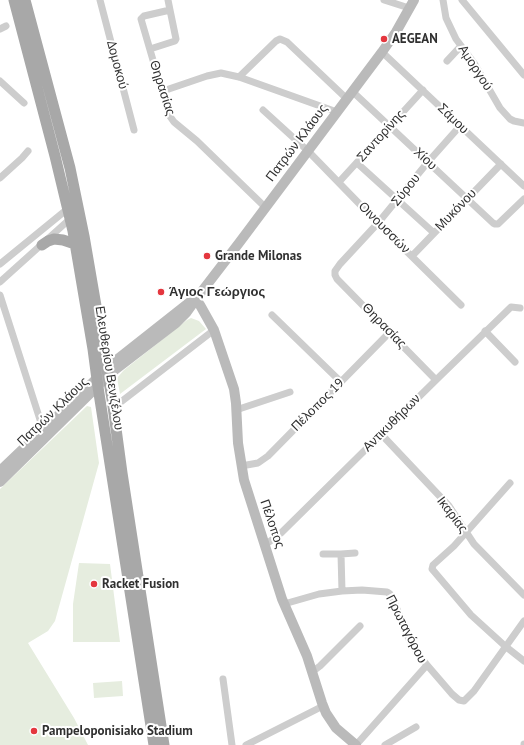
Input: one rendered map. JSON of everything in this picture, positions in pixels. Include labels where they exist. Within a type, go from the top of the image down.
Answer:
[{"type":"main road","name":"Ελευθερίου Βενιζέλου","points":[[14,0],[73,213],[84,236],[102,378],[154,745]]},
{"type":"main road","name":"Ελευθερίου Βενιζέλου","points":[[25,0],[70,168],[75,244],[93,349],[113,408],[164,745]]},
{"type":"main road","name":"Πατρών Κλάους","points":[[0,482],[46,432],[102,378],[188,311],[350,96],[396,32],[412,4]]},
{"type":"main road","points":[[42,245],[50,240],[59,239],[75,244]]},
{"type":"main road","name":"Πέλοπος","points":[[196,299],[214,330],[234,389],[236,397],[238,443],[241,466],[247,492],[284,604],[307,656],[323,706],[332,723],[353,744]]},
{"type":"main road","name":"Πατρών Κλάους","points":[[0,471],[46,432]]},
{"type":"street","name":"Δομοκού","points":[[100,0],[134,130]]},
{"type":"street","points":[[150,49],[175,41],[176,39],[168,0]]},
{"type":"street","points":[[384,0],[412,4]]},
{"type":"street","name":"Αμοργού","points":[[443,0],[447,22],[456,39],[474,64],[502,110],[510,119],[524,123]]},
{"type":"street","points":[[462,0],[522,72]]},
{"type":"street","name":"Θηρασίας","points":[[170,10],[141,19],[169,115],[174,122],[197,141],[265,207]]},
{"type":"street","name":"Χίου","points":[[239,77],[280,38],[287,42],[350,96],[390,126],[493,223],[498,224],[524,199]]},
{"type":"street","points":[[447,61],[460,46]]},
{"type":"street","name":"Σάμου","points":[[382,52],[524,186]]},
{"type":"street","points":[[522,72],[524,63]]},
{"type":"street","points":[[163,91],[217,73],[224,73],[337,112]]},
{"type":"street","points":[[0,81],[24,103]]},
{"type":"street","name":"Σαντορίνης","points":[[338,182],[423,90]]},
{"type":"street","name":"Οινουσσών","points":[[263,110],[308,151],[461,305]]},
{"type":"street","name":"Σύρου","points":[[335,271],[398,200],[428,162],[460,126]]},
{"type":"street","points":[[0,178],[28,151]]},
{"type":"street","points":[[357,163],[434,233]]},
{"type":"street","name":"Μυκόνου","points":[[412,256],[500,164]]},
{"type":"street","points":[[0,282],[42,245],[73,213]]},
{"type":"street","points":[[0,264],[73,213]]},
{"type":"street","name":"Θηρασίας","points":[[335,271],[337,279],[436,380]]},
{"type":"street","points":[[0,295],[46,432]]},
{"type":"street","name":"Αντικυθήρων","points":[[265,545],[281,533],[485,331],[511,307],[520,308]]},
{"type":"street","points":[[272,315],[341,382]]},
{"type":"street","points":[[113,408],[214,330]]},
{"type":"street","points":[[485,331],[515,362]]},
{"type":"street","name":"Πέλοπος 19","points":[[241,466],[264,460],[390,333]]},
{"type":"street","points":[[236,410],[290,392]]},
{"type":"street","name":"Ικαρίας","points":[[381,434],[449,506],[478,548],[524,595]]},
{"type":"street","points":[[510,483],[454,546],[433,565],[432,570],[471,615],[524,661]]},
{"type":"street","points":[[323,554],[354,553]]},
{"type":"street","points":[[341,554],[342,591]]},
{"type":"street","name":"Πρωταγόρου","points":[[284,604],[314,595],[342,591],[385,591],[389,593],[393,599],[411,644],[426,665],[353,744]]},
{"type":"street","points":[[426,665],[452,694],[459,700],[463,701],[474,691],[524,621]]},
{"type":"street","points":[[312,672],[320,666],[360,626]]},
{"type":"street","points":[[223,679],[232,745]]},
{"type":"street","points":[[246,745],[323,706]]},
{"type":"street","points":[[385,745],[416,727]]},
{"type":"shaded area","points":[[191,318],[199,321],[206,329],[120,394],[117,378],[124,370]]},
{"type":"shaded area","points":[[87,406],[91,407],[99,463],[55,621],[48,631],[28,643],[74,718],[88,745],[0,745],[0,489]]},
{"type":"shaded area","name":"Racket Fusion","points":[[79,563],[110,564],[120,642],[73,642],[73,604]]},
{"type":"shaded area","points":[[122,681],[123,696],[94,698],[93,683]]},
{"type":"place","name":"AEGEAN","points":[[384,39]]},
{"type":"place","name":"Grande Milonas","points":[[207,256]]},
{"type":"place","name":"Άγιος Γεώργιος","points":[[161,292]]},
{"type":"place","name":"Racket Fusion","points":[[94,584]]},
{"type":"place","name":"Pampeloponisiako Stadium","points":[[34,731]]}]
